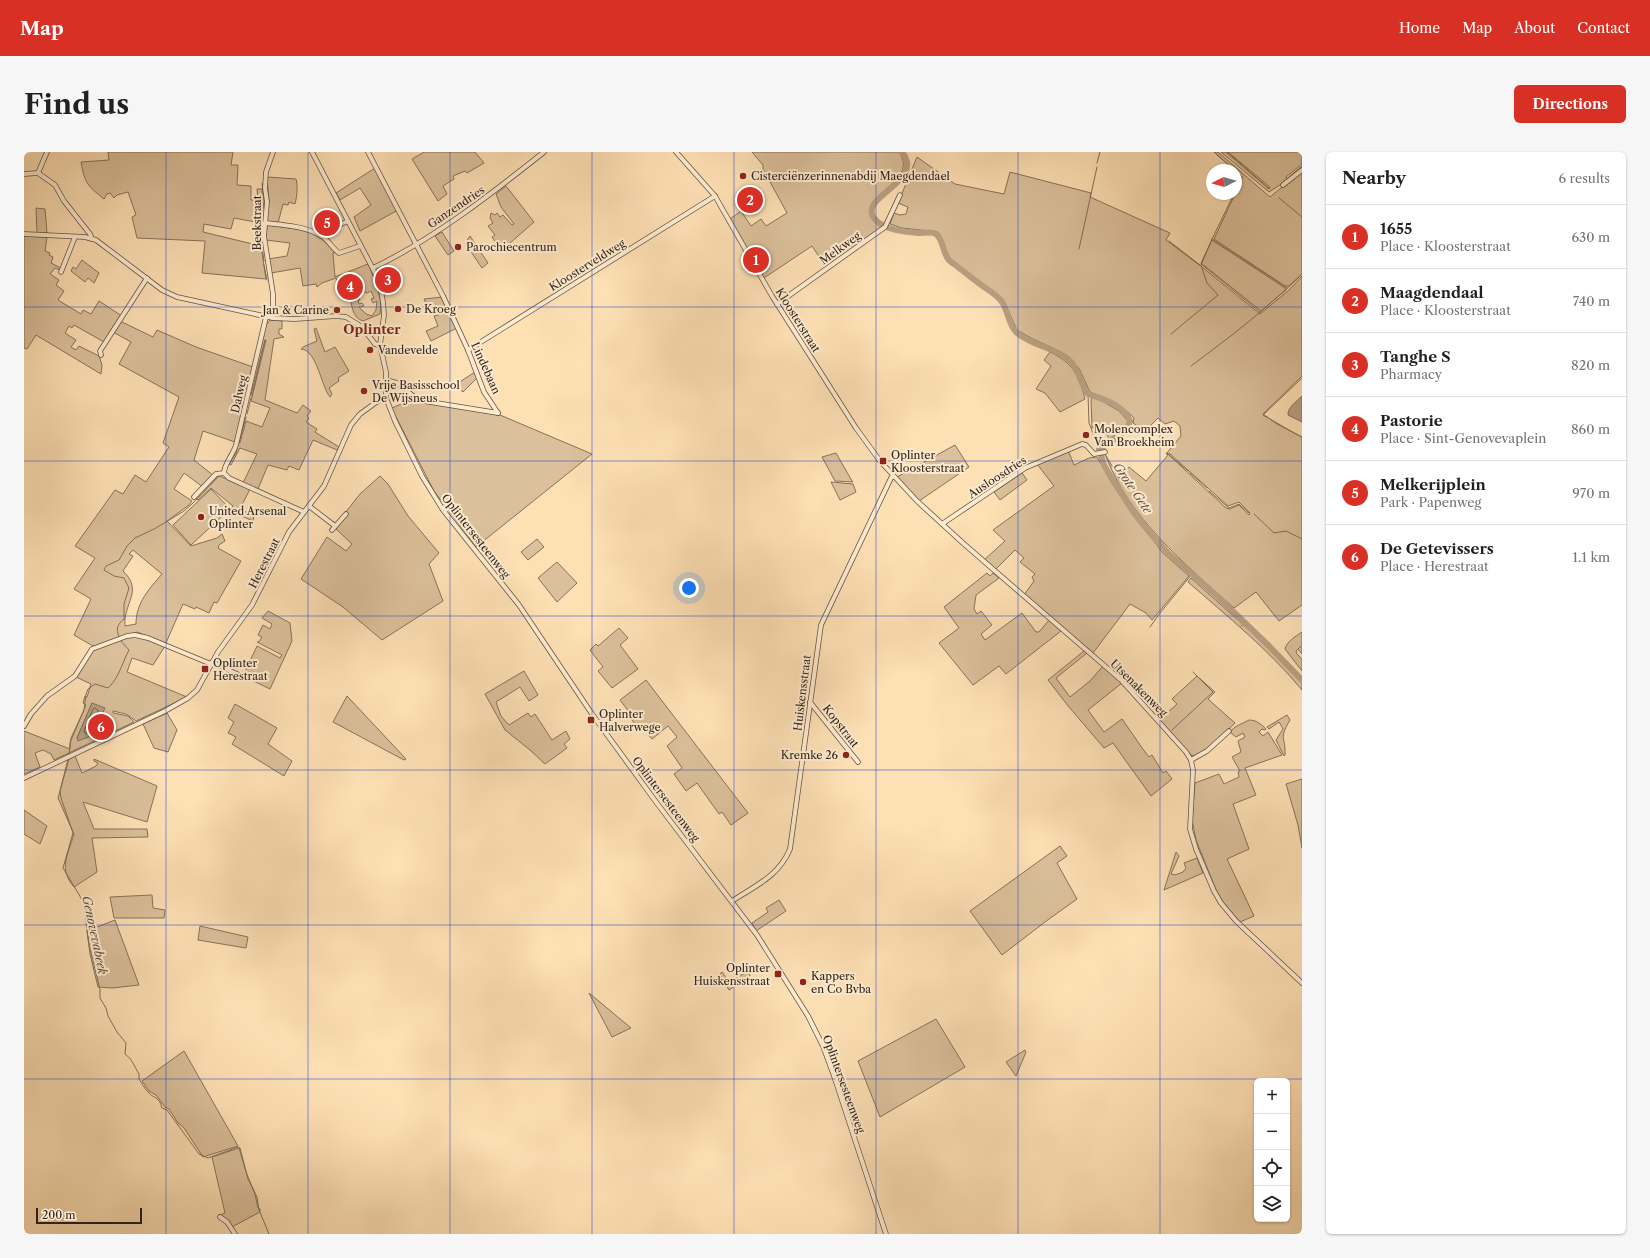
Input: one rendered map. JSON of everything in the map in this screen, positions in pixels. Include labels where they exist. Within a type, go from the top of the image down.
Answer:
[{"type":"street","points":[[38,173],[47,152]]},
{"type":"street","name":"Beekstraat","points":[[273,152],[266,172],[265,188],[267,202],[265,245],[273,294],[273,318]]},
{"type":"street","points":[[312,152],[380,284],[384,302],[380,346],[385,365],[386,398]]},
{"type":"street","name":"Lindebaan","points":[[368,152],[443,296],[468,350],[480,384],[498,413],[418,400],[397,383],[386,380]]},
{"type":"street","name":"Ganzendries","points":[[373,268],[416,245],[480,202],[544,152]]},
{"type":"street","name":"Kloosterstraat","points":[[676,152],[715,196],[777,304],[856,428],[876,456],[894,476]]},
{"type":"street","points":[[1283,185],[1302,170]]},
{"type":"street","points":[[24,174],[38,173],[55,185],[64,201],[90,234],[92,239]]},
{"type":"street","name":"Melkweg","points":[[777,304],[886,225],[900,195]]},
{"type":"street","name":"Kloosterveldweg","points":[[468,350],[715,196]]},
{"type":"street","points":[[322,236],[330,229],[348,221]]},
{"type":"street","points":[[265,223],[303,228],[322,236],[339,253],[360,246]]},
{"type":"street","points":[[24,234],[75,237],[92,239],[100,242],[169,294],[184,300],[273,318],[295,319],[336,316],[346,317],[357,323],[375,344],[380,346]]},
{"type":"street","points":[[61,272],[75,237]]},
{"type":"street","points":[[101,355],[100,351],[146,278]]},
{"type":"street","name":"Dalweg","points":[[224,473],[225,467],[236,445],[266,317]]},
{"type":"street","name":"Herestraat","points":[[24,778],[188,698],[197,690],[225,642],[252,605],[289,532],[324,486],[355,419],[382,398],[386,398]]},
{"type":"street","name":"Oplintersesteenweg","points":[[386,398],[395,421],[434,498],[519,605],[596,719],[764,946],[808,1016],[823,1046],[834,1076],[886,1234]]},
{"type":"street","name":"Ausloosdries","points":[[942,524],[1031,465],[1082,444],[1086,444],[1093,454],[1097,455],[1105,452]]},
{"type":"street","points":[[194,497],[216,474],[224,473],[229,478],[304,512]]},
{"type":"street","name":"Utsenakenweg","points":[[894,476],[917,501],[986,564],[1121,680],[1169,732],[1191,760]]},
{"type":"street","name":"Huiskensstraat","points":[[732,901],[773,875],[781,866],[790,849],[821,625],[873,514],[891,478],[894,476]]},
{"type":"street","points":[[309,506],[333,528],[346,514]]},
{"type":"street","points":[[24,726],[31,714],[47,696],[75,676],[92,649],[135,635],[148,638],[212,663],[245,678]]},
{"type":"street","name":"Kopstraat","points":[[810,702],[858,762]]},
{"type":"street","points":[[1229,731],[1207,751],[1191,760],[1193,770],[1190,829],[1196,849],[1208,878],[1221,903],[1236,921],[1302,982]]},
{"type":"street","points":[[220,1217],[235,1234]]},
{"type":"shaded area","points":[[108,152],[233,152],[231,165],[238,165],[237,185],[251,186],[251,200],[258,200],[257,189],[262,189],[263,205],[261,223],[234,218],[231,229],[204,224],[203,232],[261,246],[266,279],[202,273],[205,241],[137,238],[132,217],[136,215],[128,192],[117,195],[114,198],[110,193],[107,194],[104,199],[90,187],[84,175],[81,162],[109,160]]},
{"type":"shaded area","points":[[424,152],[475,152],[484,163],[467,173],[465,171],[453,176],[454,179],[443,186],[447,194],[438,201],[412,159]]},
{"type":"shaded area","points":[[752,152],[899,152],[903,164],[900,174],[893,184],[875,201],[870,209],[872,217],[884,226],[833,263],[829,257],[822,261],[812,246],[764,278],[730,219],[741,211],[751,226],[761,219],[766,226],[787,213],[763,169],[763,165]]},
{"type":"shaded area","points":[[1214,152],[1218,152],[1232,164],[1227,164]]},
{"type":"shaded area","points":[[1221,152],[1226,152],[1240,164],[1235,164]]},
{"type":"shaded area","points":[[1228,152],[1302,152],[1302,164],[1286,177],[1288,180],[1269,192],[1242,170],[1242,166],[1269,189],[1270,187]]},
{"type":"shaded area","points":[[917,157],[955,184],[1004,194],[1010,172],[1091,193],[1090,197],[1170,233],[1166,240],[1260,314],[1289,290],[1302,276],[1302,376],[1263,414],[1277,424],[1302,437],[1302,605],[1279,621],[1256,592],[1234,608],[1178,557],[1143,519],[1128,499],[1115,477],[1105,454],[1119,478],[1129,467],[1146,481],[1168,455],[1166,454],[1181,436],[1180,426],[1174,421],[1165,424],[1158,418],[1145,431],[1133,423],[1134,418],[1124,409],[1113,402],[1090,392],[1079,368],[1073,362],[1053,348],[1017,330],[1003,299],[949,257],[938,232],[902,228],[890,224],[894,213],[900,215],[906,214],[908,207],[898,203]],"holes":[[[1169,453],[1228,506],[1239,502],[1250,513],[1249,515],[1239,505],[1230,509],[1226,508],[1169,455]]]},
{"type":"shaded area","points":[[375,168],[398,210],[360,231],[354,217],[371,205],[360,188],[340,200],[336,193]]},
{"type":"shaded area","points":[[1302,171],[1302,274],[1289,286],[1285,286],[1214,239],[1232,200],[1242,200],[1242,173],[1270,197]]},
{"type":"shaded area","points":[[267,177],[296,179],[297,192],[295,204],[289,202],[288,205],[283,204],[278,223],[266,222],[269,201]]},
{"type":"shaded area","points":[[506,186],[534,222],[501,251],[492,237],[495,235],[488,226],[493,223],[490,218],[491,213],[495,215],[497,213],[500,217],[503,215],[512,225],[514,224],[501,207],[496,194]]},
{"type":"shaded area","points":[[36,208],[45,209],[47,233],[37,233]]},
{"type":"shaded area","points":[[330,214],[337,225],[321,234],[314,229]]},
{"type":"shaded area","points":[[267,225],[304,230],[319,236],[336,252],[333,253],[335,277],[368,264],[376,282],[381,308],[380,314],[363,321],[356,317],[350,294],[357,289],[349,279],[338,284],[336,278],[322,283],[317,287],[316,284],[303,286],[300,268],[271,273],[268,259],[287,256],[290,243],[266,240]],"holes":[[[363,291],[367,293],[371,291],[374,298],[371,299],[373,303],[377,301],[376,310],[372,316],[366,314],[359,307],[364,306],[362,303],[359,304],[358,300],[360,300],[358,296],[362,294]]]},
{"type":"shaded area","points":[[442,232],[454,251],[448,255],[435,236]]},
{"type":"shaded area","points":[[24,236],[47,237],[45,251],[50,253],[49,255],[53,257],[51,263],[61,268],[60,270],[55,268],[50,274],[59,280],[56,285],[64,291],[58,300],[81,314],[83,310],[91,314],[99,301],[122,316],[104,342],[74,325],[72,328],[69,326],[65,333],[76,340],[71,347],[76,350],[79,346],[99,356],[102,365],[101,374],[36,335],[27,349],[24,348]]},
{"type":"shaded area","points":[[470,236],[488,263],[482,268],[465,243]]},
{"type":"shaded area","points":[[1212,240],[1286,290],[1261,311],[1201,263]]},
{"type":"shaded area","points":[[82,260],[99,273],[94,283],[88,278],[85,282],[71,271],[73,267],[76,269]]},
{"type":"shaded area","points":[[442,297],[447,308],[428,309],[424,299]]},
{"type":"shaded area","points":[[449,312],[457,328],[431,341],[426,331],[438,326],[434,316]]},
{"type":"shaded area","points":[[270,320],[282,321],[282,329],[279,329],[279,334],[284,337],[274,339],[265,400],[297,413],[303,405],[311,411],[307,416],[309,418],[306,422],[317,429],[315,432],[339,447],[337,450],[313,440],[299,470],[289,466],[287,470],[268,465],[258,489],[243,483],[257,454],[240,448],[231,465],[229,464],[236,451],[244,417],[239,443],[246,421],[262,427],[270,408],[251,401],[266,340],[251,395],[249,395],[266,325]]},
{"type":"shaded area","points":[[120,321],[153,337],[157,330],[196,347],[253,367],[235,442],[203,431],[194,460],[214,476],[203,487],[184,473],[174,489],[192,501],[189,505],[167,521],[191,546],[217,538],[222,534],[225,541],[219,545],[218,548],[241,561],[217,603],[214,602],[209,613],[196,607],[195,609],[183,604],[166,643],[137,632],[104,644],[93,646],[74,635],[91,599],[74,589],[95,558],[75,546],[115,490],[123,494],[135,475],[146,482],[169,447],[163,443],[179,397],[119,364],[131,342],[113,332]],"holes":[[[133,550],[162,574],[144,597],[138,609],[136,624],[125,626],[125,618],[132,591],[132,585],[129,578],[123,571],[133,556],[129,554]]]},
{"type":"shaded area","points":[[316,328],[325,352],[335,347],[349,371],[338,378],[339,381],[329,388],[332,394],[330,397],[311,355],[301,349],[317,341],[314,329]]},
{"type":"shaded area","points":[[1050,352],[1070,365],[1077,376],[1085,399],[1060,412],[1045,393],[1036,389],[1051,366],[1044,360]]},
{"type":"shaded area","points":[[475,372],[477,378],[463,392],[455,385]]},
{"type":"shaded area","points":[[402,389],[418,402],[500,415],[592,454],[476,547],[434,491],[395,415],[392,408],[408,401]]},
{"type":"shaded area","points":[[1095,397],[1119,411],[1128,421],[1128,424],[1110,439],[1099,425],[1092,428],[1091,399]]},
{"type":"shaded area","points":[[955,445],[969,467],[919,501],[897,477]]},
{"type":"shaded area","points":[[1068,450],[1074,465],[1089,458],[1097,457],[1113,485],[1162,552],[1189,576],[1152,620],[1146,613],[1130,604],[1093,653],[1024,595],[1034,581],[1032,577],[1035,574],[1020,562],[1024,558],[1015,550],[995,570],[984,560],[1005,541],[993,530],[1054,486],[1037,464]]},
{"type":"shaded area","points":[[836,453],[853,482],[835,481],[822,457]]},
{"type":"shaded area","points":[[1022,473],[1027,480],[1000,500],[994,492]]},
{"type":"shaded area","points":[[217,475],[250,489],[240,509],[254,516],[253,521],[231,511],[233,506],[211,488],[198,500],[195,498]]},
{"type":"shaded area","points":[[380,476],[388,484],[408,516],[439,553],[429,564],[443,601],[382,640],[343,607],[301,579],[327,537],[346,551],[352,544],[336,529],[347,515],[345,513],[360,494]]},
{"type":"shaded area","points":[[831,482],[853,484],[856,492],[840,500]]},
{"type":"shaded area","name":"United Arsenal Oplinter","points":[[211,489],[230,509],[191,545],[173,525]]},
{"type":"shaded area","points":[[537,539],[544,547],[528,560],[521,552]]},
{"type":"shaded area","points":[[557,562],[577,583],[557,602],[538,578]]},
{"type":"shaded area","points":[[987,573],[990,576],[993,573],[999,578],[976,595],[974,609],[977,614],[981,611],[992,625],[981,634],[985,640],[1022,613],[1036,632],[1039,632],[1049,620],[1061,631],[1006,674],[999,666],[973,685],[939,643],[959,628],[944,607]]},
{"type":"shaded area","points":[[1191,578],[1267,646],[1302,683],[1302,690],[1262,647],[1188,582]]},
{"type":"shaded area","points":[[268,611],[290,623],[292,641],[270,689],[243,676],[257,646],[280,658],[282,655],[257,642],[259,642],[262,637],[258,635],[263,625],[270,629],[272,624],[262,618]]},
{"type":"shaded area","points":[[619,628],[628,638],[620,645],[638,669],[612,688],[598,671],[603,667],[590,650],[596,644],[598,646]]},
{"type":"shaded area","points":[[1302,632],[1302,654],[1298,649],[1296,651],[1302,659],[1302,671],[1285,649],[1289,641]]},
{"type":"shaded area","points":[[136,636],[165,646],[153,665],[132,658],[127,672],[187,697],[136,721],[126,714],[113,711],[113,713],[128,716],[134,722],[54,760],[51,754],[43,750],[35,753],[40,767],[24,774],[24,731],[70,749],[70,743],[86,705],[83,703],[85,696],[87,697],[91,684],[76,677],[92,650],[128,637]],"holes":[[[92,703],[94,731],[91,736],[77,738]]]},
{"type":"shaded area","points":[[1084,651],[1087,653],[1056,678],[1070,697],[1090,681],[1103,666],[1122,683],[1088,710],[1104,732],[1122,719],[1149,757],[1152,755],[1163,773],[1166,771],[1172,779],[1151,796],[1113,743],[1104,748],[1048,680]]},
{"type":"shaded area","points":[[524,671],[538,695],[529,701],[520,687],[496,702],[501,716],[509,725],[528,713],[531,717],[535,714],[552,740],[566,731],[570,739],[564,744],[567,748],[545,764],[505,730],[485,694]]},
{"type":"shaded area","points":[[1197,676],[1215,692],[1208,699],[1235,723],[1211,746],[1195,756],[1191,755],[1159,720],[1177,704],[1172,699]]},
{"type":"shaded area","points":[[646,680],[748,813],[731,825],[722,812],[719,814],[697,783],[686,791],[674,774],[682,768],[667,746],[677,737],[668,726],[652,739],[642,727],[639,729],[628,715],[630,713],[620,700]]},
{"type":"shaded area","points":[[347,696],[406,759],[404,760],[333,722]]},
{"type":"shaded area","points":[[235,704],[277,728],[268,744],[292,761],[284,776],[232,744],[236,737],[228,733],[234,722],[228,718]]},
{"type":"shaded area","points":[[167,713],[177,730],[168,752],[154,748],[143,724]]},
{"type":"shaded area","points":[[1287,715],[1290,720],[1283,735],[1285,749],[1284,756],[1276,740],[1283,729],[1279,722],[1269,729],[1267,727]]},
{"type":"shaded area","points":[[1249,720],[1262,725],[1266,729],[1262,729],[1259,732],[1263,736],[1268,732],[1282,755],[1245,768],[1256,795],[1233,804],[1249,849],[1227,859],[1254,916],[1240,922],[1223,902],[1216,890],[1196,840],[1192,819],[1195,783],[1219,774],[1224,784],[1239,777],[1238,772],[1240,771],[1232,757],[1241,752],[1238,741],[1245,737],[1243,733],[1236,737],[1230,732],[1235,727]]},
{"type":"shaded area","points":[[75,756],[82,773],[96,766],[98,763],[94,761],[94,759],[157,786],[147,822],[83,802],[94,829],[147,829],[148,837],[92,838],[97,872],[74,887],[66,874],[65,867],[67,855],[74,834],[58,798],[69,759]]},
{"type":"shaded area","points":[[1302,779],[1302,848],[1298,825],[1286,784]]},
{"type":"shaded area","points":[[24,810],[47,826],[40,844],[24,834]]},
{"type":"shaded area","points":[[1060,846],[1067,856],[1057,863],[1077,899],[1002,955],[970,911]]},
{"type":"shaded area","points":[[1176,852],[1179,856],[1171,874],[1175,875],[1183,872],[1186,868],[1184,863],[1197,858],[1203,873],[1164,890]]},
{"type":"shaded area","points":[[152,895],[153,908],[165,910],[164,918],[114,918],[110,897]]},
{"type":"shaded area","points":[[779,900],[786,911],[756,931],[752,923],[768,912],[766,908]]},
{"type":"shaded area","points":[[115,920],[139,985],[112,988],[98,987],[90,954],[87,931]]},
{"type":"shaded area","points":[[200,926],[248,937],[246,948],[198,940]]},
{"type":"shaded area","points":[[748,971],[750,976],[729,990],[720,974],[722,972],[729,982]]},
{"type":"shaded area","points":[[589,993],[631,1028],[612,1037]]},
{"type":"shaded area","points":[[936,1019],[965,1067],[880,1117],[858,1061]]},
{"type":"shaded area","points":[[1025,1050],[1026,1052],[1016,1076],[1006,1062]]},
{"type":"shaded area","points":[[184,1051],[238,1146],[203,1157],[184,1128],[178,1123],[169,1109],[165,1107],[156,1095],[149,1091],[142,1081]]},
{"type":"shaded area","points":[[239,1148],[260,1212],[232,1227],[220,1215],[225,1213],[212,1157]]},
{"type":"water","points":[[1302,396],[1302,422],[1288,415],[1288,412],[1295,402]]},
{"type":"water","points":[[92,703],[105,708],[91,736],[78,741],[77,738]]},
{"type":"waterway","name":"Grote Gete","points":[[902,152],[907,163],[906,172],[875,203],[872,210],[874,218],[883,225],[895,230],[919,233],[928,232],[936,234],[940,239],[949,260],[979,284],[993,293],[1004,305],[1011,325],[1016,332],[1028,340],[1055,351],[1067,358],[1077,371],[1088,394],[1112,403],[1127,415],[1130,421],[1122,434],[1099,449],[1104,465],[1134,513],[1169,554],[1219,598],[1302,680]]},
{"type":"waterway","points":[[1097,163],[1100,152]]},
{"type":"waterway","points":[[1214,152],[1227,164]]},
{"type":"waterway","points":[[1227,152],[1269,188]]},
{"type":"waterway","points":[[1288,178],[1302,166]]},
{"type":"waterway","points":[[1079,249],[1097,167]]},
{"type":"waterway","name":"Genovevabeek","points":[[261,224],[264,201],[262,183]]},
{"type":"waterway","points":[[1279,198],[1302,217]]},
{"type":"waterway","points":[[1231,200],[1212,239],[1287,288]]},
{"type":"waterway","name":"Genovevabeek","points":[[261,227],[261,240]]},
{"type":"waterway","points":[[1171,334],[1218,295],[1207,283],[1201,265],[1212,239]]},
{"type":"waterway","points":[[1169,241],[1200,265]]},
{"type":"waterway","name":"Genovevabeek","points":[[262,246],[264,261]]},
{"type":"waterway","points":[[1201,264],[1260,312]]},
{"type":"waterway","name":"Genovevabeek","points":[[264,265],[267,280]]},
{"type":"waterway","points":[[1191,366],[1262,310],[1302,274]]},
{"type":"waterway","name":"Genovevabeek","points":[[252,396],[265,340]]},
{"type":"waterway","points":[[1268,418],[1263,415],[1302,378]]},
{"type":"waterway","points":[[1088,394],[1089,423],[1099,449]]},
{"type":"waterway","name":"Genovevabeek","points":[[247,414],[251,398]]},
{"type":"waterway","name":"Genovevabeek","points":[[226,469],[236,453],[246,417]]},
{"type":"waterway","points":[[1270,419],[1302,437]]},
{"type":"waterway","points":[[1141,428],[1145,432]]},
{"type":"waterway","points":[[1167,453],[1188,471]]},
{"type":"waterway","points":[[1190,473],[1207,488]]},
{"type":"waterway","name":"Genovevabeek","points":[[119,637],[118,627],[124,619],[124,604],[129,588],[124,578],[114,576],[104,570],[106,566],[119,560],[127,546],[135,538],[156,528],[184,511],[219,476]]},
{"type":"waterway","points":[[1209,491],[1229,508],[1239,504],[1249,513]]},
{"type":"waterway","points":[[1254,514],[1274,533],[1286,531],[1302,539]]},
{"type":"waterway","points":[[1150,627],[1192,574]]},
{"type":"waterway","name":"Grote Gete","points":[[1241,626],[1245,623]]},
{"type":"waterway","name":"Genovevabeek","points":[[69,754],[71,738],[84,710],[88,689],[95,684],[108,688],[115,680],[129,650],[120,640]]},
{"type":"waterway","points":[[1172,730],[1213,692],[1193,672]]},
{"type":"waterway","name":"Genovevabeek","points":[[68,759],[60,791],[73,833],[63,868],[81,898],[84,906],[89,945],[100,989],[100,998],[117,1032],[126,1043],[125,1054],[133,1063],[139,1074],[139,1079],[144,1087],[158,1100],[162,1108],[167,1110],[199,1154],[208,1158],[238,1147],[240,1148],[248,1179],[257,1197],[259,1210],[269,1234]]},
{"type":"place","name":"Cisterciënzerinnenabdij Maegdendael","points":[[743,176]]},
{"type":"place","name":"Maagdendaal","points":[[750,200]]},
{"type":"place","name":"Melkerijplein","points":[[327,223]]},
{"type":"place","name":"Parochiecentrum","points":[[458,247]]},
{"type":"place","name":"1655","points":[[756,260]]},
{"type":"place","name":"Tanghe S","points":[[388,280]]},
{"type":"place","name":"Pastorie","points":[[350,287]]},
{"type":"place","name":"De Kroeg","points":[[398,309]]},
{"type":"place","name":"Jan & Carine","points":[[337,310]]},
{"type":"place","name":"Vandevelde","points":[[370,350]]},
{"type":"place","name":"Vrije Basisschool De Wijsneus","points":[[364,391]]},
{"type":"place","name":"Molencomplex Van Broekheim","points":[[1086,435]]},
{"type":"place","name":"Oplinter Kloosterstraat","points":[[883,461]]},
{"type":"place","name":"United Arsenal Oplinter","points":[[201,517]]},
{"type":"place","name":"Oplinter Herestraat","points":[[205,669]]},
{"type":"place","name":"Oplinter Halverwege","points":[[591,720]]},
{"type":"place","name":"De Getevissers","points":[[101,727]]},
{"type":"place","name":"Kremke 26","points":[[846,755]]},
{"type":"place","name":"Oplinter Huiskensstraat","points":[[778,974]]},
{"type":"place","name":"Kappers en Co Bvba","points":[[803,982]]},
{"type":"district","name":"Oplinter","points":[[372,329]]}]
